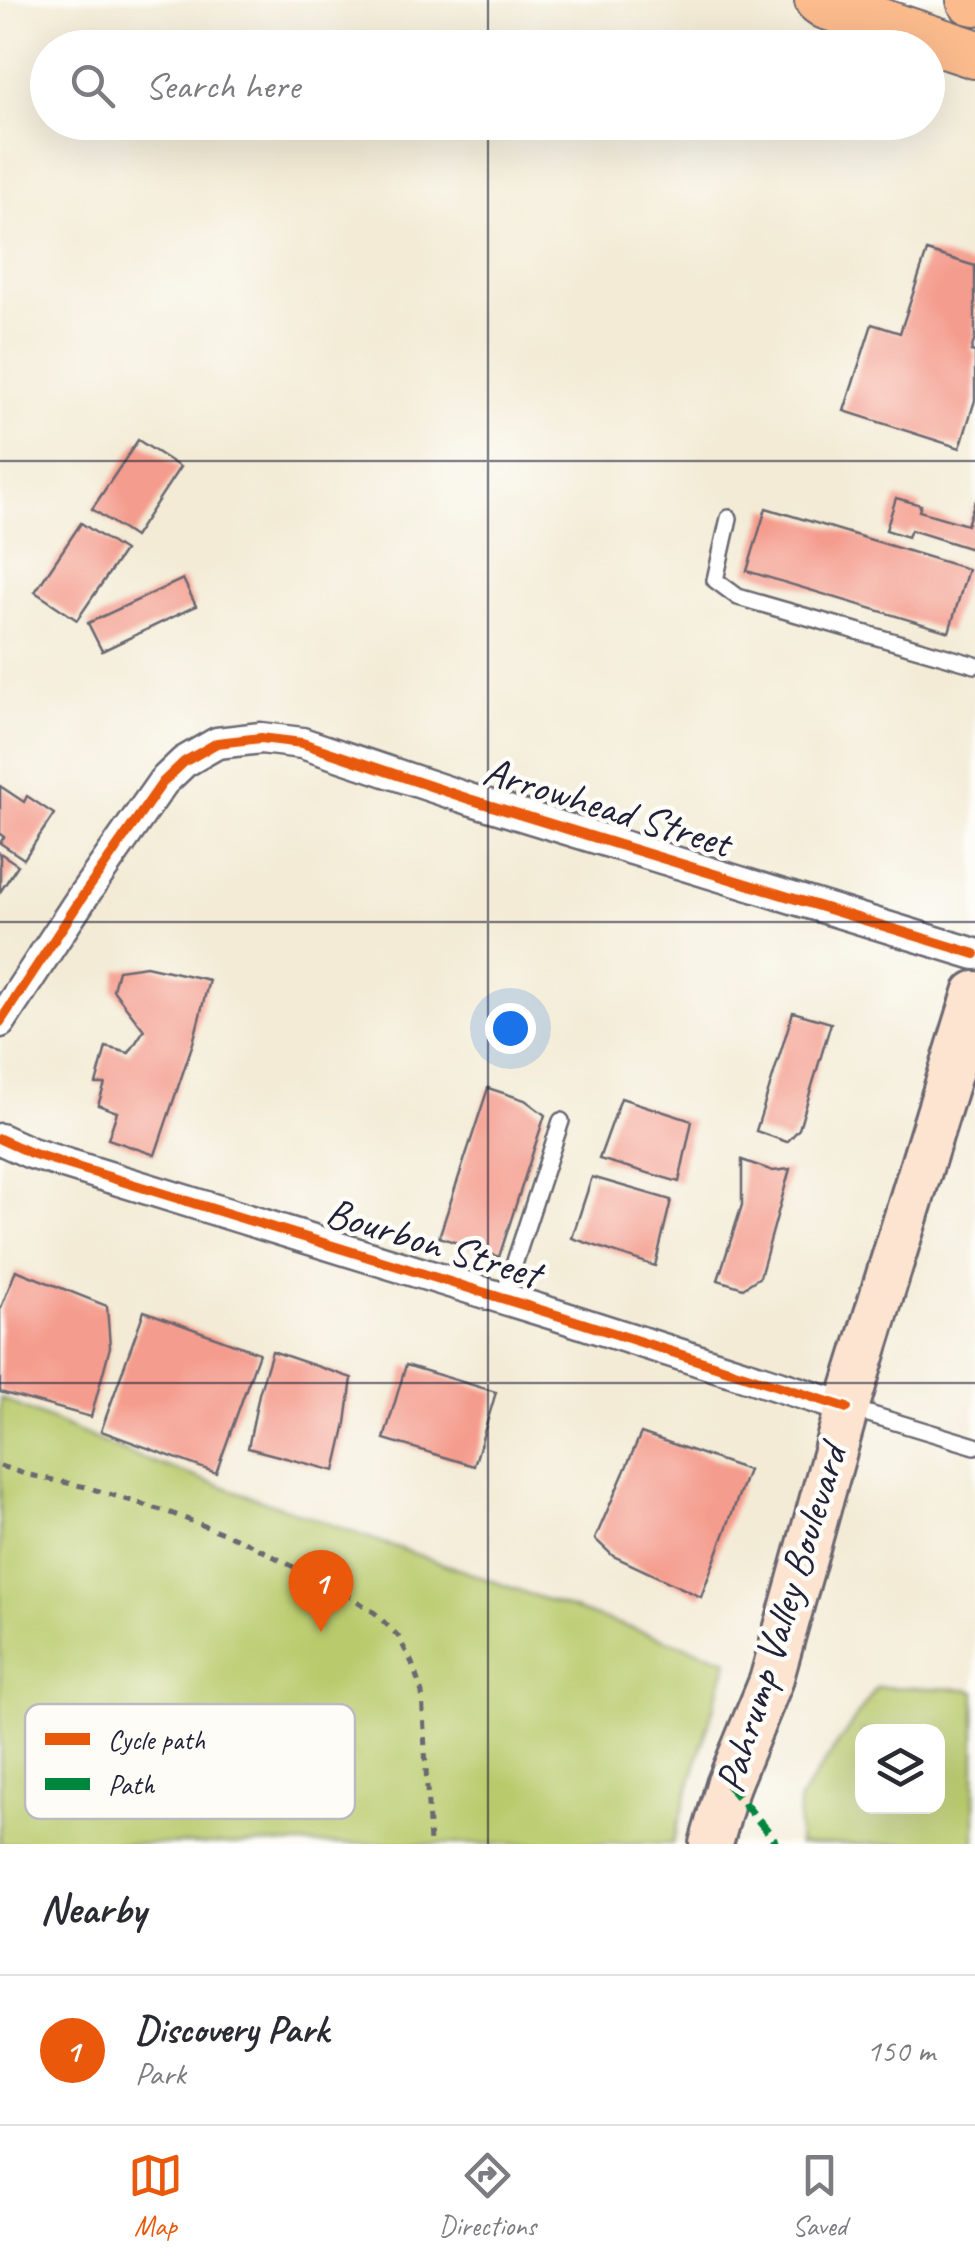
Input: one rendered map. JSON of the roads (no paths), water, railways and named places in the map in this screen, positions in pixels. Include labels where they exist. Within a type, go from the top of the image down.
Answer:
[{"type":"main road","points":[[819,0],[902,30]]},
{"type":"main road","points":[[945,44],[975,54]]},
{"type":"main road","name":"Pahrump Valley Boulevard","points":[[712,1844],[728,1785],[771,1682],[847,1408],[975,993]]},
{"type":"street","name":"Arrowhead Street","points":[[0,1022],[163,782],[184,762],[217,743],[261,738],[302,743],[469,799],[975,954]]},
{"type":"street","name":"Bourbon Street","points":[[0,1139],[32,1154],[847,1408]]},
{"type":"lane","points":[[729,518],[716,580],[738,597],[975,665]]},
{"type":"lane","points":[[503,1298],[561,1121]]},
{"type":"lane","name":"Bourbon Street","points":[[847,1408],[975,1446]]},
{"type":"place","name":"Discovery Park","points":[[321,1632]]}]
